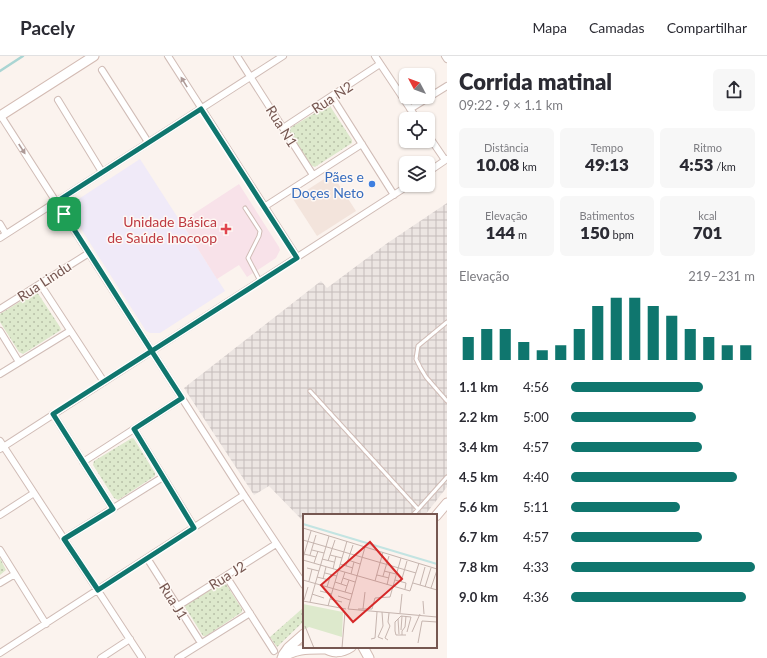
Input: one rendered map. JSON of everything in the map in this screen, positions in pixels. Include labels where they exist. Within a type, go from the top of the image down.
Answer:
[{"type":"street","points":[[94,56],[0,116],[244,495],[303,584]]},
{"type":"street","points":[[168,56],[297,258]]},
{"type":"street","name":"Rua N1","points":[[237,56],[313,175]]},
{"type":"street","points":[[0,238],[283,56]]},
{"type":"street","points":[[375,56],[412,112]]},
{"type":"street","name":"Rua N2","points":[[283,128],[380,64]]},
{"type":"street","points":[[102,70],[148,142]]},
{"type":"street","points":[[410,109],[447,86]]},
{"type":"street","points":[[332,97],[394,195]]},
{"type":"street","points":[[58,100],[102,172]]},
{"type":"street","points":[[264,206],[362,144]]},
{"type":"street","points":[[435,145],[446,161],[435,168]]},
{"type":"street","points":[[142,658],[1,445],[104,382],[399,192]]},
{"type":"street","points":[[0,224],[6,234]]},
{"type":"street","name":"Rua Lindu","points":[[0,309],[89,253]]},
{"type":"street","points":[[40,284],[104,382]]},
{"type":"street","points":[[0,331],[19,362]]},
{"type":"street","points":[[0,374],[70,331]]},
{"type":"street","points":[[83,462],[182,398]]},
{"type":"street","points":[[53,414],[113,509]]},
{"type":"street","points":[[134,429],[194,528]]},
{"type":"street","points":[[64,539],[163,477]]},
{"type":"street","points":[[0,515],[34,493]]},
{"type":"street","points":[[2,658],[0,654],[244,495]]},
{"type":"street","points":[[437,515],[447,503]]},
{"type":"street","name":"Rua J2","points":[[178,606],[276,544]]},
{"type":"street","points":[[0,550],[46,624]]},
{"type":"street","name":"Rua J1","points":[[147,558],[202,643]]},
{"type":"street","points":[[0,583],[15,574]]},
{"type":"street","points":[[226,576],[279,656]]},
{"type":"street","points":[[178,658],[250,613]]},
{"type":"street","points":[[279,656],[303,635]]},
{"type":"street","points":[[101,658],[130,639]]},
{"type":"street","points":[[279,656],[301,650],[327,649],[340,652],[348,648]]},
{"type":"street","points":[[364,648],[369,658]]},
{"type":"street","points":[[327,649],[341,658]]},
{"type":"lane","points":[[244,208],[260,232],[248,258],[260,281]]},
{"type":"lane","points":[[447,322],[418,346],[416,359],[426,377],[447,401]]},
{"type":"lane","points":[[310,391],[418,509]]},
{"type":"lane","points":[[414,514],[447,477]]},
{"type":"shaded area","points":[[140,159],[225,291],[160,333],[150,333],[146,331],[69,210],[71,204]]},
{"type":"shaded area","points":[[332,174],[356,211],[317,236],[293,199]]},
{"type":"shaded area","name":"Unidade Básica de Saúde Inocoop","points":[[239,184],[280,250],[276,258],[247,277],[239,265],[217,279],[181,222]]},
{"type":"shaded area","points":[[447,203],[447,487],[426,514],[303,514],[303,521],[269,486],[254,495],[184,388],[321,281],[327,288],[386,244]]},
{"type":"green space","points":[[328,105],[352,140],[352,143],[315,167],[310,165],[289,132],[290,128]]},
{"type":"green space","points":[[37,292],[61,330],[23,354],[19,352],[0,322],[0,314]]},
{"type":"green space","points":[[132,438],[155,473],[155,476],[118,500],[114,498],[93,465],[94,461]]},
{"type":"green space","points":[[0,558],[6,570],[0,575]]},
{"type":"green space","points":[[224,582],[242,609],[242,612],[206,636],[203,636],[185,607]]},
{"type":"green space","points":[[303,608],[303,622],[277,647],[270,637]]},
{"type":"waterway","points":[[0,71],[23,56]]},
{"type":"place","name":"Pães e Doçes Neto","points":[[372,184]]},
{"type":"place","name":"Unidade Básica de Saúde Inocoop","points":[[226,229]]},
{"type":"route","points":[[64,214],[56,202],[201,109],[297,258],[152,351],[53,414],[113,509],[64,539],[98,590],[194,528],[134,429],[182,398],[152,351],[129,316],[64,214]]}]
